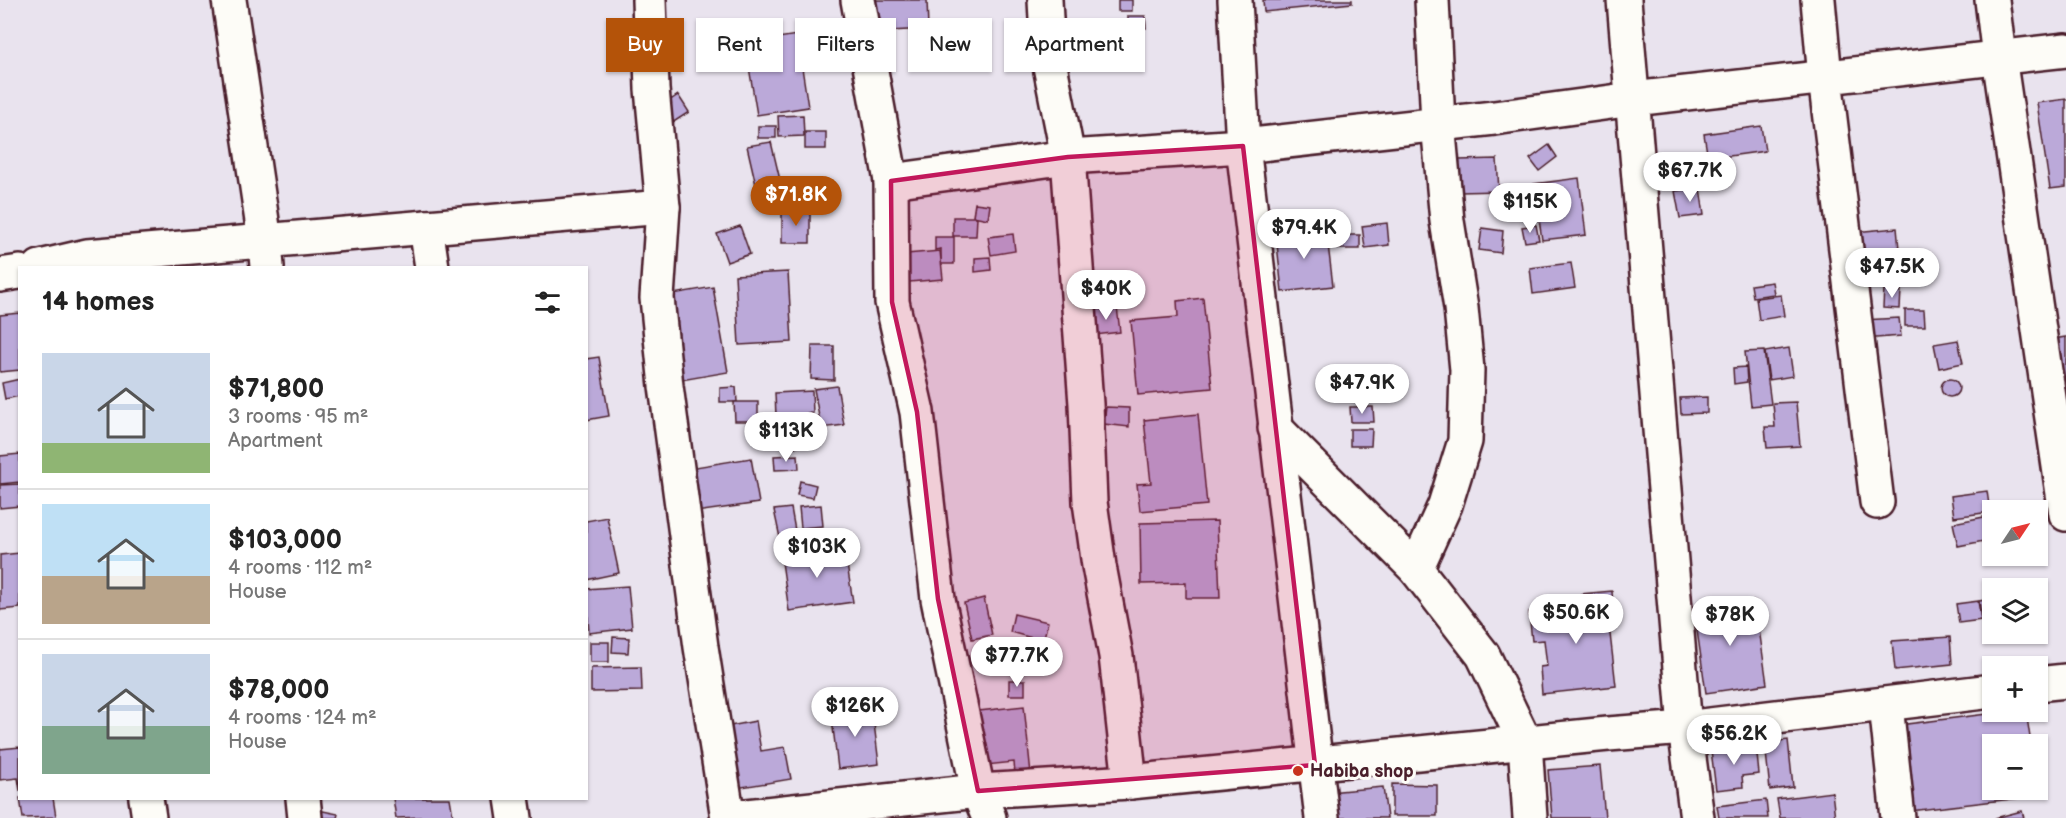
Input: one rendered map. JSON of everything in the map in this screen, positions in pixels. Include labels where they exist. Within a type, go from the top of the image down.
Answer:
[{"type":"street","points":[[229,0],[266,254]]},
{"type":"street","points":[[649,0],[652,89],[663,207],[657,298],[666,386],[701,646],[728,818],[984,805],[1130,782],[1685,728],[1982,691]]},
{"type":"street","points":[[858,0],[891,181],[892,302],[917,412],[938,599],[984,805]]},
{"type":"street","points":[[1045,0],[1048,56],[1068,157],[1086,404],[1090,502],[1116,656],[1130,782]]},
{"type":"street","points":[[1235,0],[1243,146],[1322,818]]},
{"type":"street","points":[[1416,569],[1445,505],[1465,441],[1467,370],[1461,308],[1447,221],[1438,123],[1432,0]]},
{"type":"street","points":[[1624,0],[1685,728],[1697,818]]},
{"type":"street","points":[[1818,0],[1825,78],[1876,501]]},
{"type":"street","points":[[1992,0],[2066,514]]},
{"type":"street","points":[[891,181],[1068,157],[1243,146],[2066,50]]},
{"type":"street","points":[[49,266],[87,262],[266,254],[426,227],[663,207]]},
{"type":"street","points":[[426,227],[432,266]]},
{"type":"street","points":[[0,275],[18,272]]},
{"type":"street","points":[[1275,428],[1416,569],[1483,655],[1525,742],[1530,818]]},
{"type":"street","points":[[2048,683],[2066,681]]},
{"type":"street","points":[[1886,705],[1898,818]]},
{"type":"street","points":[[146,800],[149,818]]},
{"type":"street","points":[[303,800],[305,818]]},
{"type":"street","points":[[512,800],[515,818]]},
{"type":"highlighted area","points":[[1243,146],[1315,765],[978,791],[938,599],[917,412],[892,302],[891,181],[1068,157]]},
{"type":"building","points":[[868,0],[927,0],[928,18],[908,18],[908,30],[896,31],[896,18],[869,18]]},
{"type":"building","points":[[1118,0],[1132,0],[1132,11],[1118,11]]},
{"type":"building","points":[[1263,0],[1352,0],[1352,3],[1264,12]]},
{"type":"building","points":[[1128,16],[1145,16],[1146,28],[1145,18],[1128,18]]},
{"type":"building","points":[[795,35],[795,72],[803,72],[808,107],[757,115],[750,72],[783,72],[783,37]]},
{"type":"building","points":[[678,95],[689,112],[666,127],[656,110]]},
{"type":"building","points":[[2066,99],[2066,187],[2050,189],[2037,103]]},
{"type":"building","points":[[803,115],[804,136],[779,137],[778,116]]},
{"type":"building","points":[[758,126],[776,126],[776,138],[758,138]]},
{"type":"building","points":[[1761,126],[1765,151],[1708,159],[1704,134]]},
{"type":"building","points":[[805,132],[826,132],[826,149],[805,149]]},
{"type":"building","points":[[771,142],[780,180],[756,185],[747,146]]},
{"type":"building","points":[[1549,145],[1557,157],[1539,171],[1530,159]]},
{"type":"building","points":[[1497,159],[1499,191],[1460,192],[1459,160]]},
{"type":"building","points":[[1579,178],[1586,235],[1542,240],[1534,184]]},
{"type":"building","points":[[1700,188],[1704,215],[1680,218],[1675,191]]},
{"type":"building","points":[[789,193],[809,193],[808,210],[789,210]]},
{"type":"building","points":[[1534,199],[1536,214],[1521,216],[1520,200]]},
{"type":"building","points":[[975,203],[990,205],[988,219],[973,216]]},
{"type":"building","points":[[782,210],[810,211],[810,243],[782,243]]},
{"type":"building","points":[[953,217],[977,217],[976,236],[953,236]]},
{"type":"building","points":[[1387,223],[1389,245],[1365,248],[1362,226]]},
{"type":"building","points":[[1536,225],[1539,240],[1525,242],[1522,227]]},
{"type":"building","points":[[740,226],[750,254],[727,262],[717,234]]},
{"type":"building","points":[[1326,228],[1333,286],[1282,292],[1276,234]]},
{"type":"building","points":[[1482,228],[1503,231],[1501,253],[1479,250]]},
{"type":"building","points":[[1897,228],[1899,249],[1856,254],[1854,232]]},
{"type":"building","points":[[1013,234],[1015,251],[991,255],[988,237]]},
{"type":"building","points":[[1337,235],[1360,235],[1360,249],[1337,249]]},
{"type":"building","points":[[935,237],[954,237],[954,264],[941,264],[941,249],[935,250]]},
{"type":"building","points":[[940,251],[943,279],[898,283],[895,255]]},
{"type":"building","points":[[990,257],[991,270],[975,272],[975,258]]},
{"type":"building","points":[[1571,263],[1575,288],[1533,294],[1530,268]]},
{"type":"building","points":[[1907,264],[1908,286],[1879,286],[1879,265]]},
{"type":"building","points":[[788,272],[792,342],[739,345],[735,275]]},
{"type":"building","points":[[1772,282],[1774,294],[1753,297],[1751,285]]},
{"type":"building","points":[[713,287],[728,372],[676,381],[661,296]]},
{"type":"building","points":[[1884,288],[1901,289],[1900,309],[1883,308]]},
{"type":"building","points":[[1781,295],[1784,316],[1759,320],[1756,298]]},
{"type":"building","points":[[1203,298],[1212,388],[1138,395],[1131,321],[1178,317],[1177,301]]},
{"type":"building","points":[[1117,307],[1120,332],[1095,335],[1092,310]]},
{"type":"building","points":[[1905,310],[1924,310],[1925,326],[1905,326]]},
{"type":"building","points":[[18,313],[18,370],[0,372],[0,315]]},
{"type":"building","points":[[1899,318],[1901,336],[1864,339],[1863,320]]},
{"type":"building","points":[[2066,337],[2066,403],[2047,340]]},
{"type":"building","points":[[1958,340],[1963,363],[1939,368],[1934,344]]},
{"type":"building","points":[[812,346],[834,346],[834,380],[811,379]]},
{"type":"building","points":[[1789,348],[1793,376],[1769,380],[1765,352]]},
{"type":"building","points":[[1764,351],[1771,404],[1751,406],[1745,352]]},
{"type":"building","points":[[599,357],[609,416],[588,420],[588,359]]},
{"type":"building","points":[[1746,367],[1747,382],[1734,384],[1733,368]]},
{"type":"building","points":[[18,379],[18,396],[5,399],[2,383]]},
{"type":"building","points":[[1950,379],[1956,382],[1959,388],[1956,394],[1950,397],[1944,394],[1941,388],[1944,382]]},
{"type":"building","points":[[837,386],[844,425],[821,428],[814,389]]},
{"type":"building","points":[[736,387],[737,402],[720,402],[720,388]]},
{"type":"building","points":[[812,391],[813,413],[776,416],[775,393]]},
{"type":"building","points":[[1707,397],[1707,413],[1681,414],[1680,398]]},
{"type":"building","points":[[734,402],[758,402],[758,421],[735,421]]},
{"type":"building","points":[[1796,402],[1800,446],[1767,448],[1765,427],[1775,427],[1773,403]]},
{"type":"building","points":[[1106,407],[1129,408],[1129,427],[1104,424]]},
{"type":"building","points":[[1350,407],[1373,407],[1374,422],[1351,422]]},
{"type":"building","points":[[1198,414],[1207,505],[1140,511],[1137,484],[1151,483],[1144,420]]},
{"type":"building","points":[[1350,429],[1372,429],[1371,446],[1350,446]]},
{"type":"building","points":[[800,433],[802,446],[785,449],[783,435]]},
{"type":"building","points":[[18,454],[18,482],[0,484],[0,456]]},
{"type":"building","points":[[798,455],[799,469],[775,470],[774,456]]},
{"type":"building","points":[[751,458],[759,503],[696,512],[689,468]]},
{"type":"building","points":[[800,481],[816,485],[813,498],[797,495]]},
{"type":"building","points":[[18,484],[18,506],[0,508],[0,485]]},
{"type":"building","points":[[1987,491],[1988,500],[1982,500],[1982,513],[1954,517],[1951,496]]},
{"type":"building","points":[[821,505],[823,526],[801,528],[799,507]]},
{"type":"building","points":[[791,508],[796,536],[780,538],[774,510]]},
{"type":"building","points":[[607,517],[619,573],[588,580],[588,521]]},
{"type":"building","points":[[1982,517],[1982,541],[1958,546],[1953,523]]},
{"type":"building","points":[[1217,521],[1220,598],[1186,598],[1186,583],[1141,584],[1140,523]]},
{"type":"building","points":[[844,546],[853,602],[789,611],[781,555]]},
{"type":"building","points":[[18,553],[18,608],[0,610],[0,555]]},
{"type":"building","points":[[628,586],[632,628],[589,633],[588,589]]},
{"type":"building","points":[[1612,591],[1613,608],[1607,608],[1616,686],[1542,694],[1540,667],[1547,666],[1544,640],[1532,641],[1529,612],[1583,606],[1581,594]]},
{"type":"building","points":[[984,598],[992,635],[972,639],[964,603]]},
{"type":"building","points":[[1755,601],[1767,684],[1706,693],[1694,609]]},
{"type":"building","points":[[1978,601],[1981,620],[1959,623],[1956,604]]},
{"type":"building","points":[[1979,601],[1982,601],[1982,620]]},
{"type":"building","points":[[1014,614],[1048,622],[1043,641],[1010,632]]},
{"type":"building","points":[[613,637],[629,638],[628,653],[612,652]]},
{"type":"building","points":[[1950,637],[1952,664],[1895,670],[1892,641]]},
{"type":"building","points":[[590,642],[609,642],[609,662],[590,662]]},
{"type":"building","points":[[641,667],[642,691],[591,692],[591,668]]},
{"type":"building","points":[[1009,680],[1025,680],[1025,695],[1009,695]]},
{"type":"building","points":[[1024,706],[1031,774],[1015,775],[1014,762],[986,765],[979,711]]},
{"type":"building","points":[[872,707],[879,764],[838,769],[831,711]]},
{"type":"building","points":[[1982,715],[1982,722],[2028,722],[2029,734],[1982,734],[1982,800],[2003,800],[1910,811],[1899,725]]},
{"type":"building","points":[[756,721],[761,751],[785,747],[791,779],[736,788],[725,727]]},
{"type":"building","points":[[1788,740],[1793,787],[1770,790],[1765,743]]},
{"type":"building","points":[[1756,745],[1759,774],[1742,776],[1743,787],[1716,790],[1711,750]]},
{"type":"building","points":[[18,747],[18,778],[0,780],[0,749]]},
{"type":"building","points":[[1600,766],[1605,818],[1552,818],[1548,770]]},
{"type":"building","points":[[1392,784],[1437,785],[1437,816],[1392,816]]},
{"type":"building","points":[[1383,787],[1387,818],[1331,818],[1329,792]]},
{"type":"building","points":[[1832,792],[1835,818],[1780,818],[1777,799]]},
{"type":"building","points":[[20,800],[53,800],[56,817],[23,818]]},
{"type":"building","points":[[393,800],[450,800],[453,816],[396,818]]},
{"type":"building","points":[[1766,800],[1768,818],[1719,818],[1717,806]]},
{"type":"building","points":[[318,810],[338,814],[337,818],[316,818]]},
{"type":"building","points":[[2022,811],[2024,818],[1995,818]]},
{"type":"place","name":"Habiba shop","points":[[1298,771]]}]
